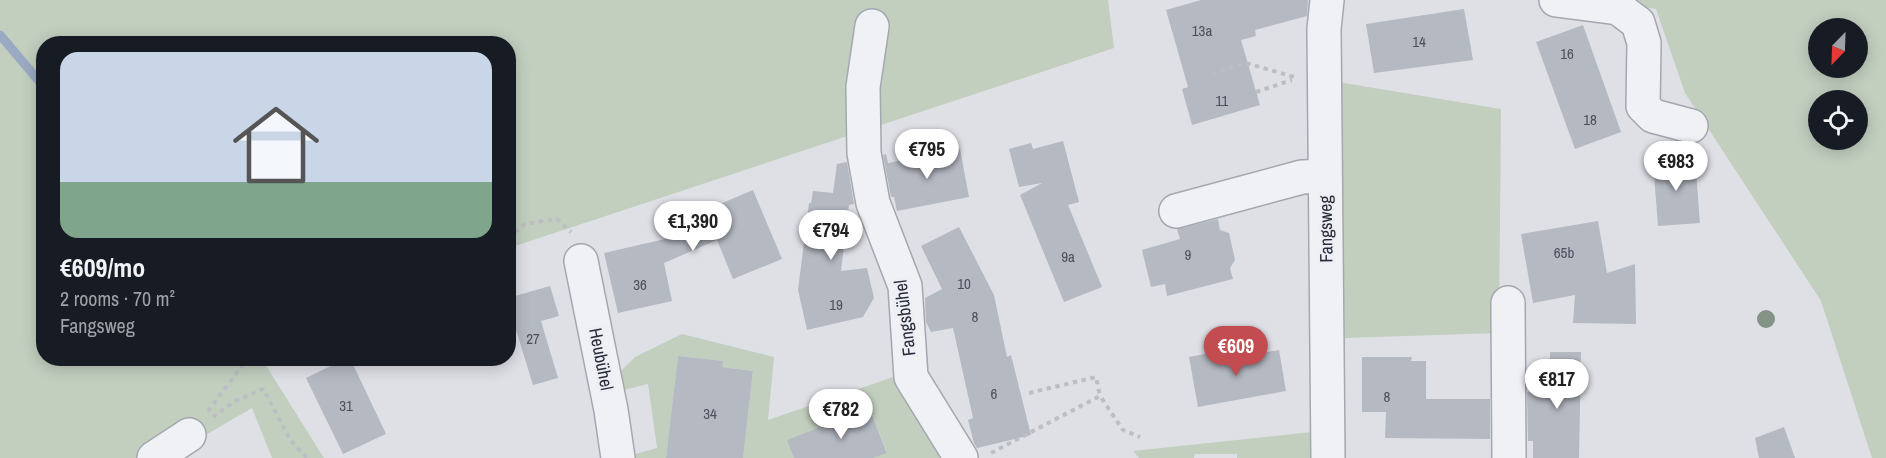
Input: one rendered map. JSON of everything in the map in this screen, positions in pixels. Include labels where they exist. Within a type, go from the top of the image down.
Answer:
[{"type":"street","name":"Fangsweg","points":[[1327,0],[1324,29],[1328,458]]},
{"type":"street","points":[[1556,0],[1618,8],[1638,23],[1644,43],[1643,106],[1653,117],[1691,126]]},
{"type":"street","name":"Fangsbühel","points":[[872,26],[863,87],[864,153],[873,203],[905,286],[911,377],[961,458]]},
{"type":"street","points":[[1176,211],[1302,177],[1325,176]]},
{"type":"street","name":"Heubühel","points":[[581,261],[611,410],[618,458]]},
{"type":"street","points":[[1508,303],[1509,458]]},
{"type":"street","points":[[154,458],[189,435]]},
{"type":"path","points":[[1212,74],[1246,63],[1297,78]]},
{"type":"path","points":[[516,231],[525,224],[557,219],[575,236],[581,261]]},
{"type":"path","points":[[189,435],[242,366]]},
{"type":"path","points":[[1029,393],[1096,377],[1100,396],[1122,430],[1140,437]]},
{"type":"path","points":[[189,435],[235,401],[263,388],[291,441],[307,458]]},
{"type":"path","points":[[983,458],[1100,396]]},
{"type":"green space","points":[[0,0],[1108,0],[1114,48],[516,246],[516,36],[36,36],[36,366],[266,366],[324,458],[272,458],[252,408],[166,458],[0,458]]},
{"type":"green space","points":[[1596,0],[1886,0],[1886,458],[1872,458],[1821,301],[1685,93],[1656,9]]},
{"type":"green space","points":[[1338,82],[1501,109],[1499,333],[1345,338]]},
{"type":"green space","points":[[682,334],[774,357],[768,420],[902,374],[952,458],[873,458],[887,452],[869,408],[788,440],[794,458],[743,458],[753,371],[722,367],[722,361],[678,356],[666,458],[632,458],[632,455],[657,448],[648,384],[620,391],[617,375],[635,357]]},
{"type":"green space","points":[[1312,432],[1312,458],[1237,458],[1237,454],[1195,454],[1194,458],[1139,458],[1133,451]]},
{"type":"building","points":[[1201,0],[1308,0],[1307,16],[1255,30],[1256,36],[1241,40],[1260,105],[1192,125],[1182,89],[1188,87],[1166,10]]},
{"type":"building","points":[[1464,9],[1473,60],[1374,73],[1366,24]]},
{"type":"building","points":[[1583,25],[1621,132],[1575,149],[1536,42]]},
{"type":"building","points":[[1063,141],[1079,202],[1068,205],[1102,287],[1064,302],[1020,195],[1042,183],[1019,187],[1009,149],[1031,143],[1033,149]]},
{"type":"building","points":[[960,149],[969,197],[897,211],[894,197],[891,197],[883,155],[886,154],[888,163]]},
{"type":"building","points":[[1695,159],[1700,223],[1658,226],[1653,162]]},
{"type":"building","points":[[847,162],[854,204],[849,205],[841,271],[867,268],[874,298],[863,317],[807,330],[798,290],[809,203],[811,203],[813,191],[833,193],[837,164]]},
{"type":"building","points":[[753,190],[782,259],[733,279],[717,240],[664,263],[672,301],[618,313],[604,253],[691,233],[687,218]]},
{"type":"building","points":[[1218,219],[1220,230],[1229,233],[1235,260],[1230,268],[1233,279],[1167,296],[1165,284],[1151,287],[1142,250],[1180,239],[1177,229]]},
{"type":"building","points":[[1598,221],[1607,273],[1635,264],[1636,324],[1573,323],[1575,295],[1533,303],[1521,234]]},
{"type":"building","points":[[959,227],[994,295],[1007,357],[1011,355],[1031,435],[977,448],[968,420],[973,418],[953,328],[931,332],[926,322],[925,298],[942,289],[921,246]]},
{"type":"building","points":[[550,286],[559,316],[541,321],[558,378],[533,385],[516,330],[516,296]]},
{"type":"building","points":[[1279,350],[1286,391],[1198,407],[1189,357],[1215,352],[1217,361]]},
{"type":"building","points":[[1550,352],[1581,352],[1579,458],[1533,458],[1533,441],[1528,441],[1527,392],[1550,392]]},
{"type":"building","points":[[678,356],[723,361],[722,367],[753,371],[743,458],[666,458]]},
{"type":"building","points":[[1362,357],[1412,357],[1411,361],[1426,361],[1426,399],[1490,399],[1490,439],[1385,438],[1386,412],[1362,412]]},
{"type":"building","points":[[331,366],[354,366],[386,434],[343,454],[306,378]]},
{"type":"building","points":[[869,408],[887,453],[873,458],[794,458],[787,440]]},
{"type":"building","points":[[1784,427],[1795,458],[1759,458],[1755,438]]},
{"type":"waterway","points":[[0,35],[36,78]]}]
